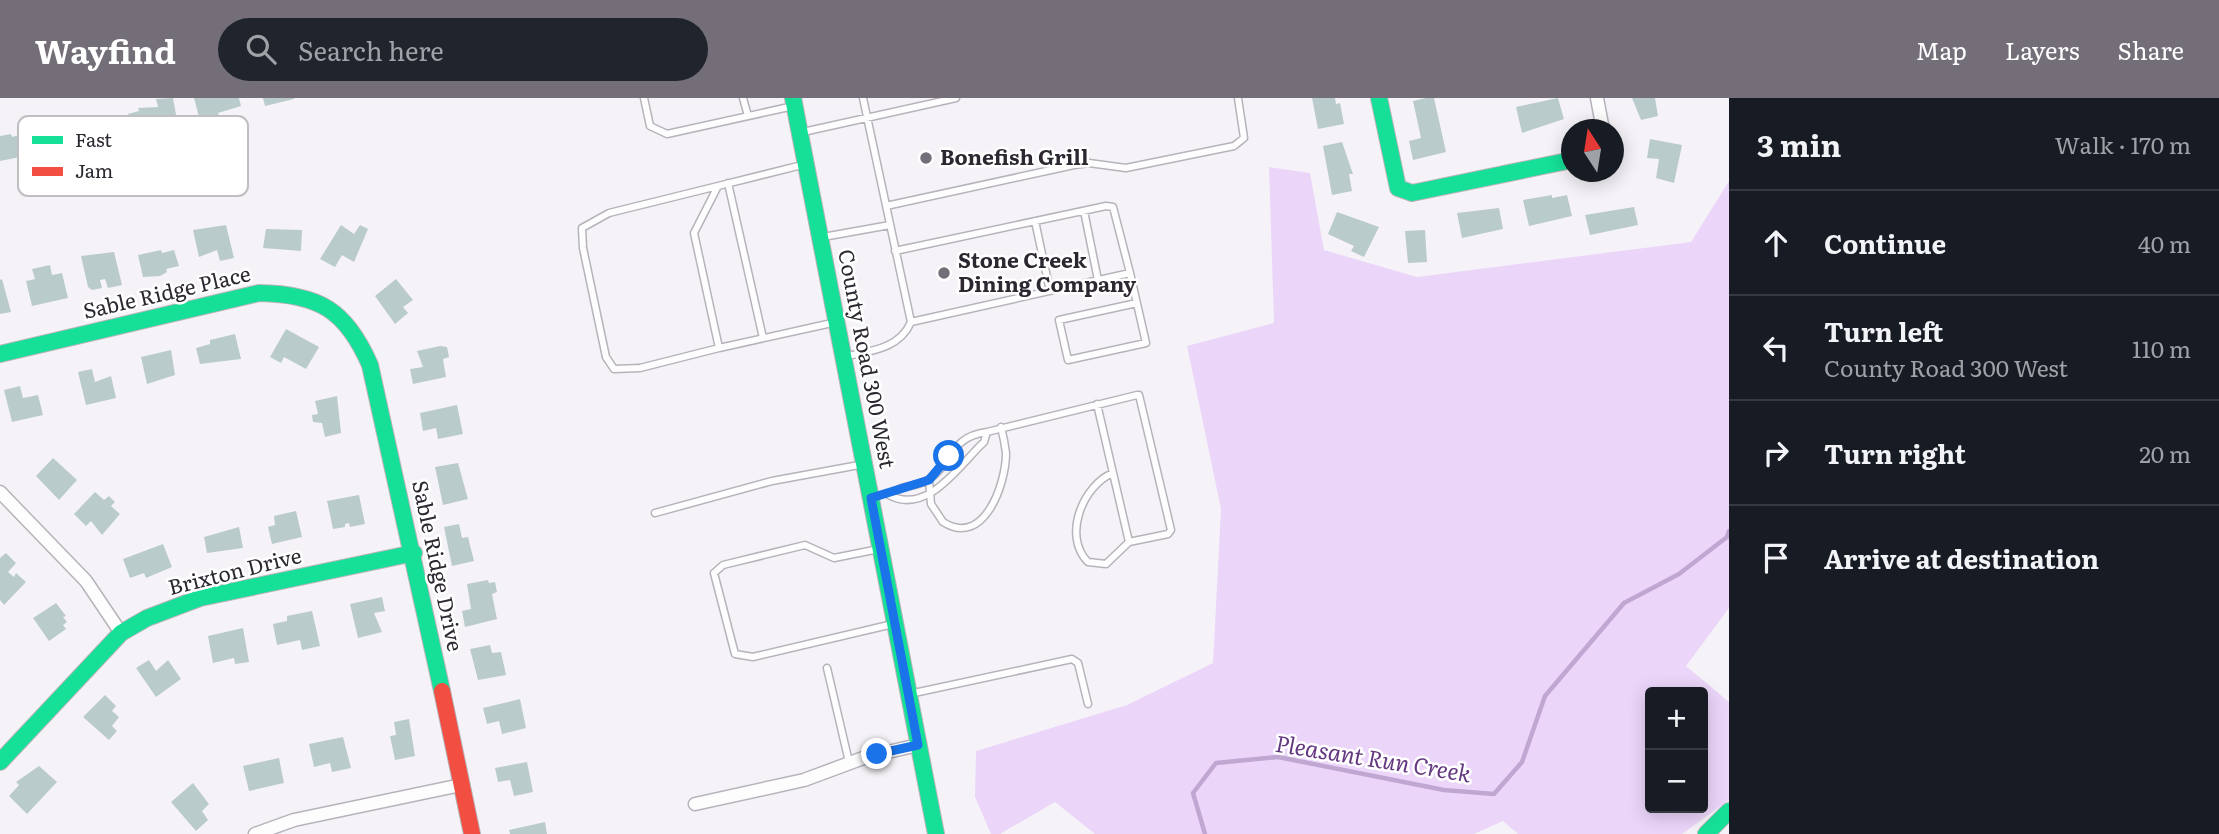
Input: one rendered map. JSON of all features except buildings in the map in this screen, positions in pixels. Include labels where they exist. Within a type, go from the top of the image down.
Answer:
[{"type":"street","points":[[1379,98],[1398,188],[1412,193],[1561,162]]},
{"type":"street","points":[[1597,98],[1601,119]]},
{"type":"street","name":"County Road 300 West","points":[[794,102],[936,834]]},
{"type":"street","name":"Sable Ridge Place","points":[[0,354],[259,293],[297,294],[324,304],[340,316]]},
{"type":"street","name":"Sable Ridge Drive","points":[[340,316],[360,342],[370,365],[414,553],[472,834]]},
{"type":"street","points":[[0,492],[86,581],[121,633]]},
{"type":"street","name":"Brixton Drive","points":[[0,762],[121,633],[168,609],[200,598],[414,553]]},
{"type":"street","points":[[695,804],[804,780],[918,745]]},
{"type":"street","points":[[256,834],[294,820],[461,785]]},
{"type":"street","points":[[1706,834],[1729,811]]},
{"type":"lane","points":[[644,98],[650,126],[667,134],[748,116],[794,102]]},
{"type":"lane","points":[[743,98],[748,116]]},
{"type":"lane","points":[[844,357],[879,349],[895,342],[906,335],[911,322],[863,98]]},
{"type":"lane","points":[[801,133],[956,98]]},
{"type":"lane","points":[[886,206],[1074,165],[1089,163],[1126,168],[1234,146],[1244,138],[1238,98]]},
{"type":"lane","points":[[807,163],[609,213],[582,228],[583,247],[606,357],[614,369],[640,368],[838,321]]},
{"type":"lane","points":[[728,183],[763,338]]},
{"type":"lane","points":[[718,186],[694,233],[719,348]]},
{"type":"lane","points":[[895,251],[1113,207],[1130,273],[1137,303],[1146,343],[1068,360],[1059,320],[1137,303]]},
{"type":"lane","points":[[1084,211],[1098,280]]},
{"type":"lane","points":[[1035,221],[1050,291]]},
{"type":"lane","points":[[821,238],[890,225]]},
{"type":"lane","points":[[911,322],[1130,273]]},
{"type":"lane","points":[[871,498],[889,495],[897,488],[929,480],[964,439],[1001,427],[1137,395],[1142,397],[1171,530],[1168,534],[1129,542],[1106,564],[1088,562],[1080,551],[1078,526],[1082,504],[1096,482],[1113,473]]},
{"type":"lane","points":[[1097,404],[1129,542]]},
{"type":"lane","points":[[929,480],[933,510],[949,526],[965,527],[983,520],[995,501],[1005,465],[1001,427]]},
{"type":"lane","points":[[889,495],[899,500],[929,494],[946,482],[984,442],[987,432]]},
{"type":"lane","points":[[655,513],[772,481],[864,464]]},
{"type":"lane","points":[[880,548],[834,558],[805,545],[723,565],[714,573],[735,654],[753,657],[895,623]]},
{"type":"lane","points":[[908,694],[1066,659],[1078,663],[1088,704]]},
{"type":"lane","points":[[827,668],[850,764]]},
{"type":"shaded area","points":[[1269,167],[1310,173],[1324,250],[1417,277],[1691,242],[1729,181],[1729,608],[1686,666],[1729,702],[1729,800],[1682,834],[1518,834],[1503,821],[1474,834],[1095,834],[1055,802],[1000,834],[991,834],[975,797],[976,751],[1127,705],[1213,663],[1221,509],[1187,346],[1274,323]]},
{"type":"waterway","name":"Pleasant Run Creek","points":[[1205,834],[1193,793],[1216,763],[1278,757],[1444,790],[1494,794],[1522,762],[1545,696],[1624,603],[1679,574],[1727,537],[1729,531]]},
{"type":"traffic: fast","points":[[793,98],[936,834]]},
{"type":"traffic: fast","points":[[1379,98],[1398,188],[1412,193],[1561,162]]},
{"type":"traffic: fast","points":[[0,354],[259,293],[298,297],[314,302],[340,318],[361,346],[370,365],[442,691]]},
{"type":"traffic: fast","points":[[0,762],[121,633],[147,618],[200,598],[414,553]]},
{"type":"traffic: fast","points":[[1706,834],[1729,811]]},
{"type":"traffic: jam","points":[[442,691],[472,834]]},
{"type":"place","name":"Bonefish Grill","points":[[926,158]]},
{"type":"place","name":"Stone Creek Dining Company","points":[[944,273]]},
{"type":"route","points":[[877,754],[918,745],[871,498],[889,495],[897,488],[929,480],[949,456]]}]
